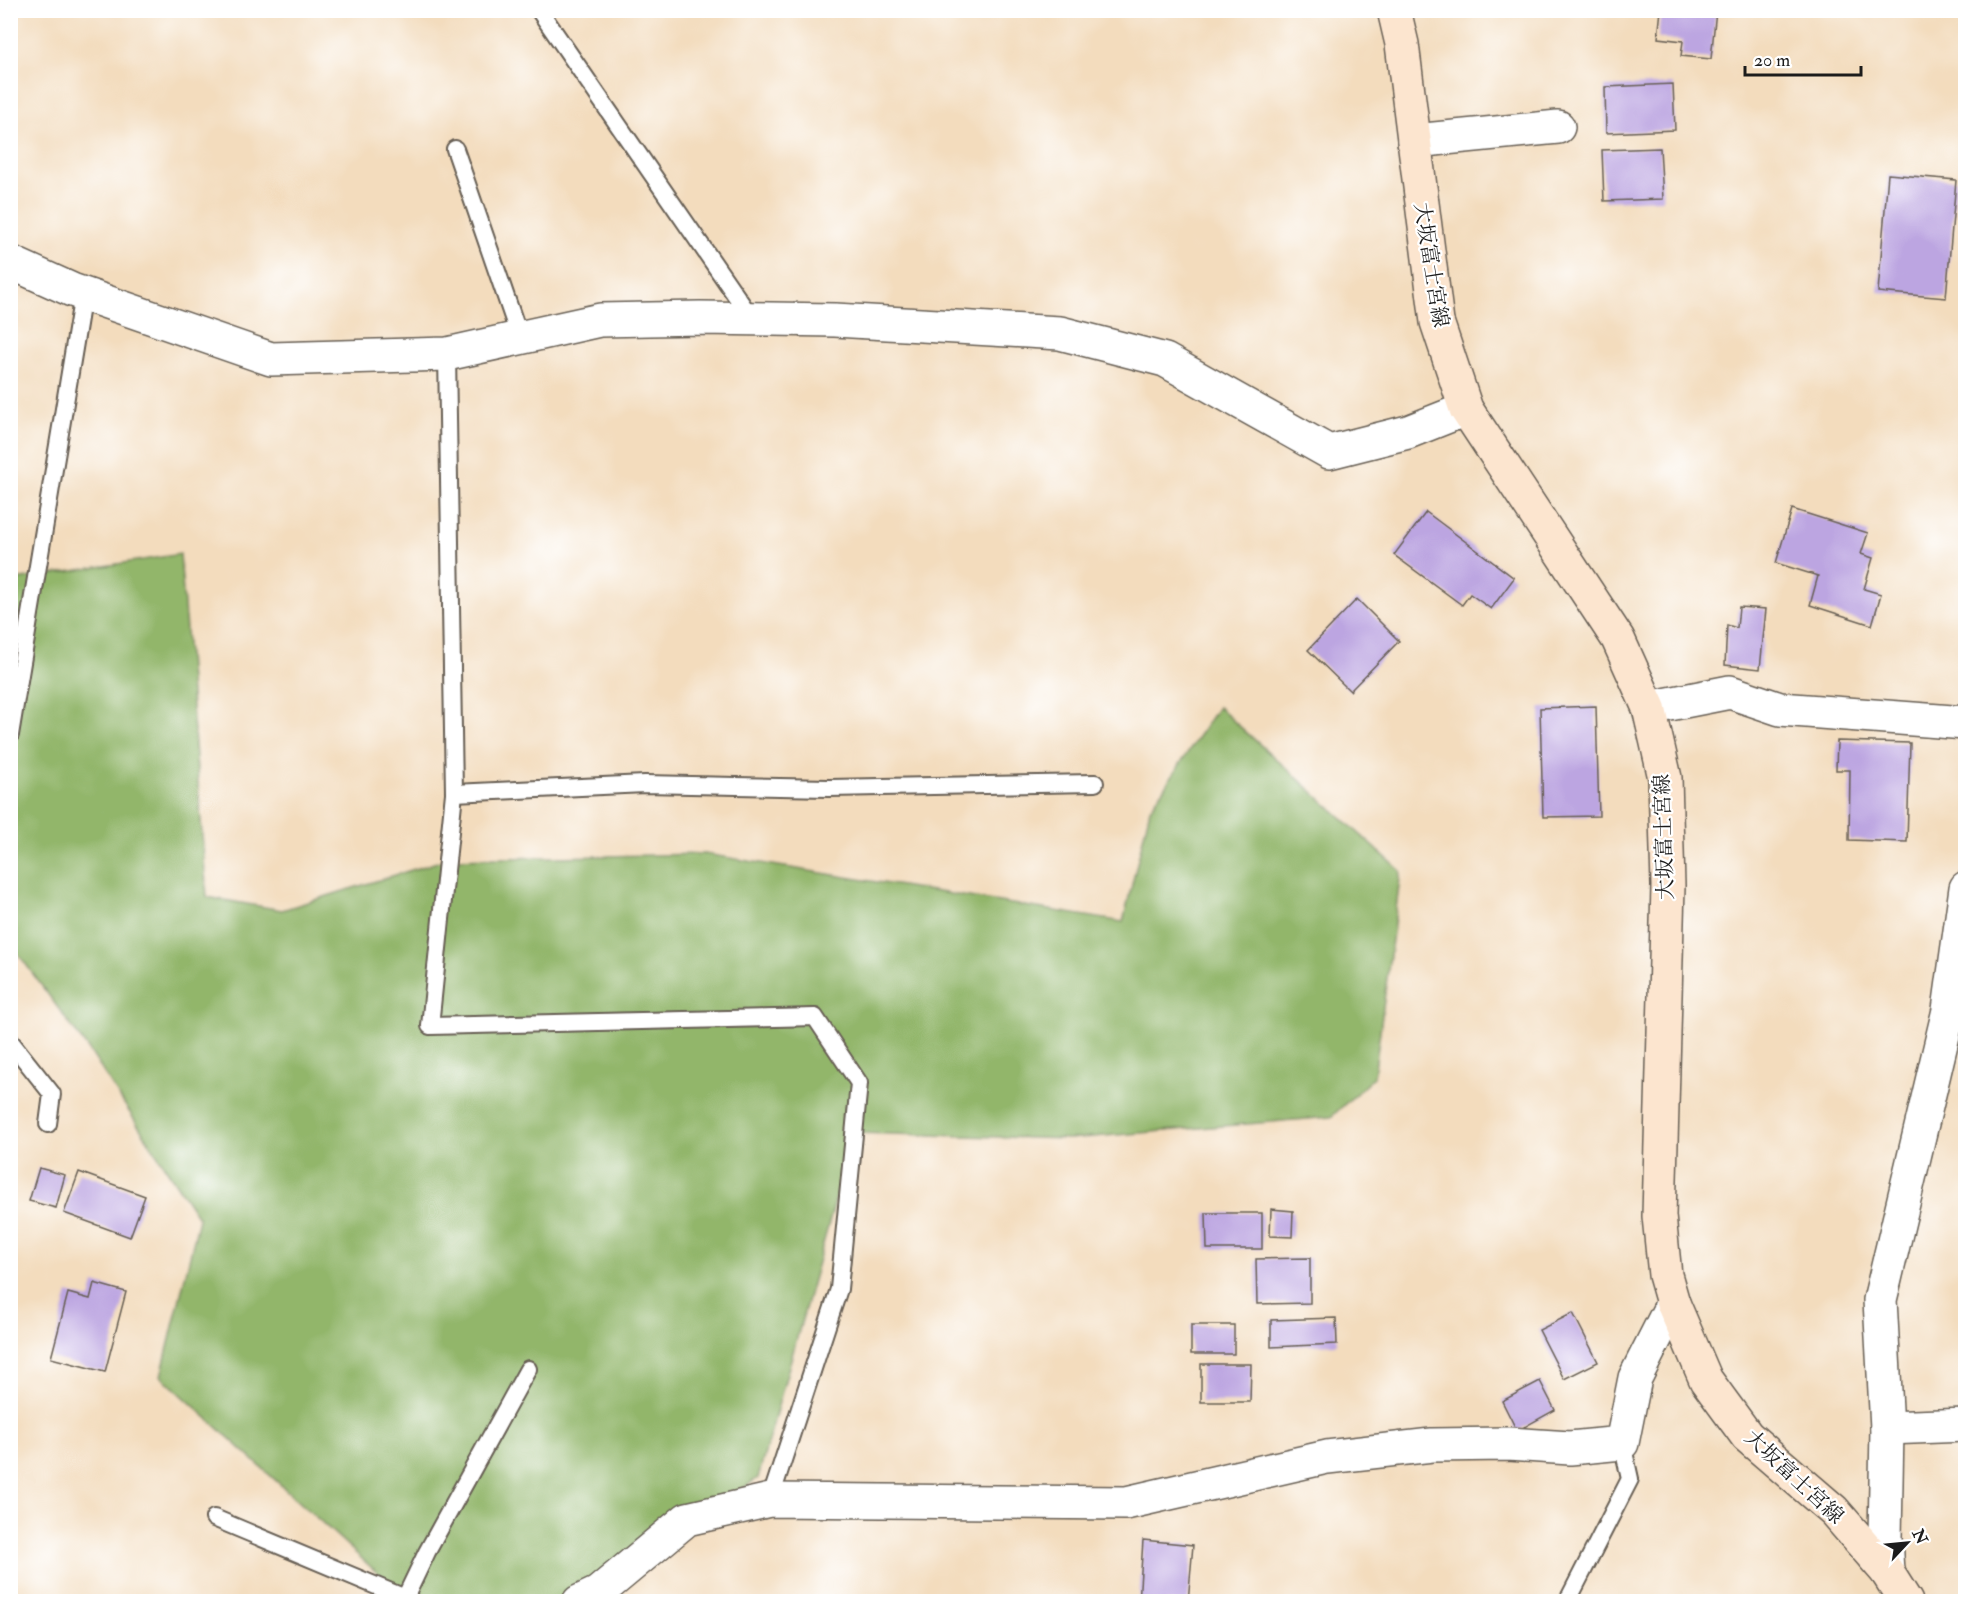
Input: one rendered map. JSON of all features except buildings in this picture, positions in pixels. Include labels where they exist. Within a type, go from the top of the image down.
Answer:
[{"type":"main road","name":"大坂富士宮線","points":[[1394,10],[1402,44],[1437,322],[1466,409],[1618,639],[1649,708],[1665,778],[1668,886],[1659,1216],[1665,1275],[1673,1303],[1706,1380],[1747,1436],[1834,1511],[1887,1572],[1906,1602]]},
{"type":"street","points":[[1414,141],[1558,127]]},
{"type":"street","points":[[10,262],[83,294],[271,359],[447,354],[600,320],[835,320],[1060,333],[1165,360],[1329,452],[1408,432],[1466,409]]},
{"type":"street","points":[[1649,708],[1730,692],[1780,709],[1965,723]]},
{"type":"street","points":[[1887,1572],[1885,1538],[1887,1428],[1880,1300],[1949,1010],[1965,888]]},
{"type":"street","points":[[579,1602],[598,1593],[687,1519],[771,1500],[1126,1503],[1327,1457],[1431,1445],[1508,1444],[1570,1448],[1622,1443],[1635,1378],[1673,1303]]},
{"type":"street","points":[[1887,1428],[1965,1425]]},
{"type":"lane","points":[[539,10],[752,319]]},
{"type":"lane","points":[[455,149],[520,338]]},
{"type":"lane","points":[[10,735],[83,294]]},
{"type":"lane","points":[[447,354],[454,793],[430,1026],[815,1017],[859,1083],[839,1289],[771,1500]]},
{"type":"lane","points":[[454,793],[645,784],[829,788],[1095,783]]},
{"type":"lane","points":[[10,1041],[52,1094],[48,1124]]},
{"type":"lane","points":[[214,1518],[405,1600],[427,1552],[528,1369]]},
{"type":"lane","points":[[1567,1602],[1630,1479],[1622,1443]]},
{"type":"green space","points":[[180,554],[207,897],[282,910],[447,859],[705,854],[1123,922],[1150,809],[1218,707],[1401,871],[1374,1077],[1331,1117],[1069,1139],[854,1133],[758,1478],[576,1601],[490,1602],[405,1598],[161,1376],[199,1219],[91,1053],[11,944],[10,581]]}]
